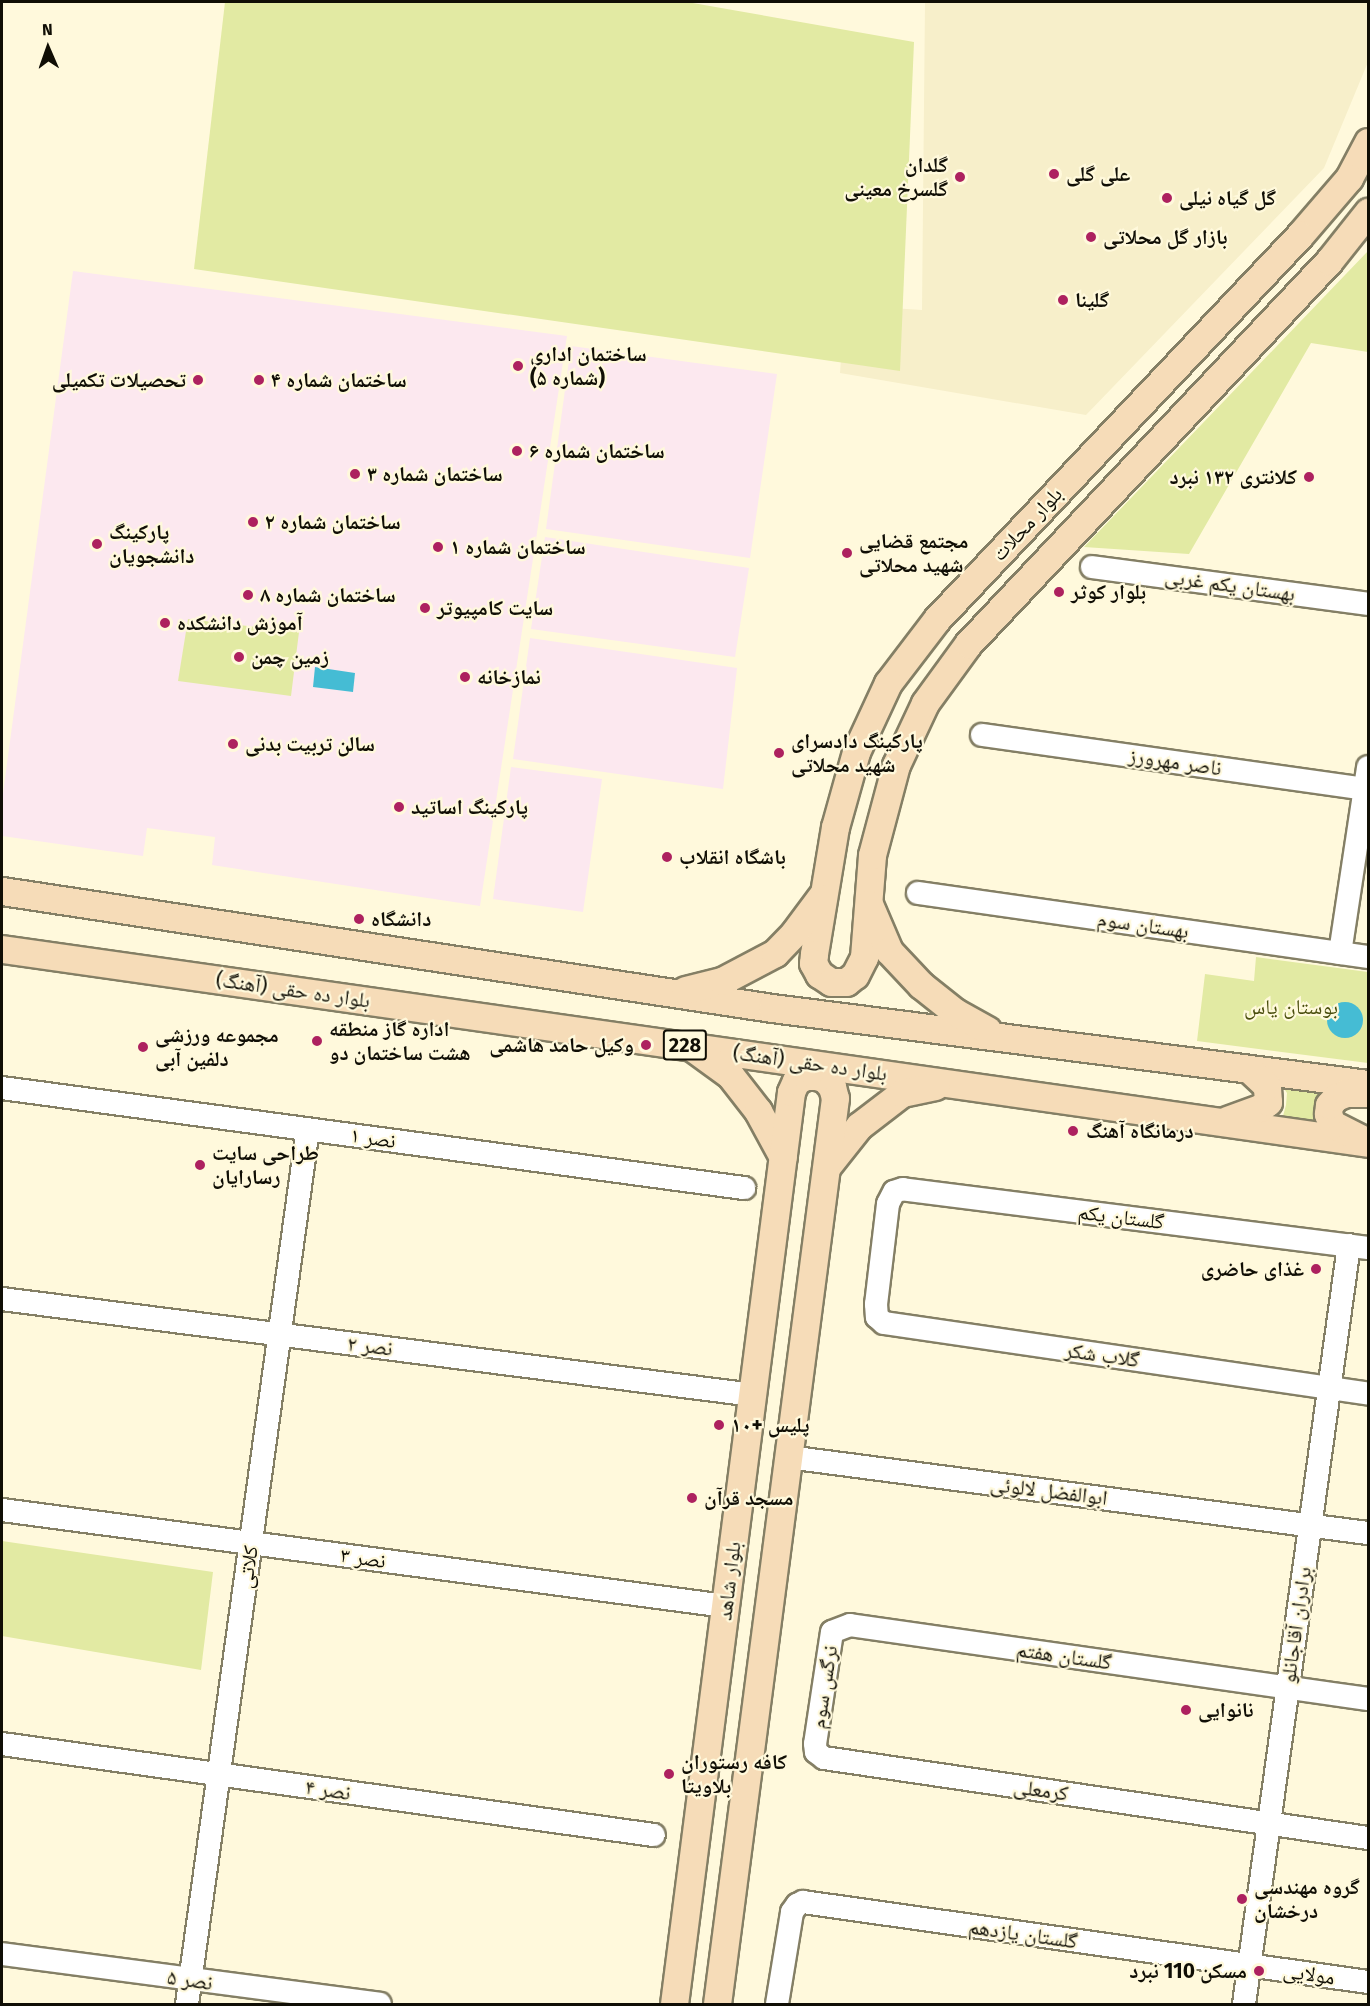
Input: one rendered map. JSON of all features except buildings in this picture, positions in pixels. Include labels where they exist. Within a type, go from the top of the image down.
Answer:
[{"type":"main road","name":"بلوار محلات","points":[[1368,142],[1349,178],[1300,235],[937,620],[888,683],[856,752],[835,827],[813,963],[819,974],[831,982],[846,982],[855,975],[864,957],[872,855],[896,765],[925,703],[968,644],[1329,261],[1368,212]]},
{"type":"main road","name":"228","points":[[2,891],[672,993],[1368,1084]]},
{"type":"main road","name":"بلوار محلات","points":[[672,993],[722,981],[775,953],[794,933],[824,892]]},
{"type":"main road","points":[[867,899],[890,951],[921,985],[954,1011],[999,1037]]},
{"type":"main road","name":"بلوار ده حقی (آهنگ)","points":[[2,949],[1226,1121],[1368,1143]]},
{"type":"main road","points":[[690,1046],[730,1075],[758,1111],[783,1157]]},
{"type":"main road","points":[[1226,1121],[1260,1108],[1268,1102],[1267,1086],[1249,1069]]},
{"type":"main road","name":"بلوار شاهد","points":[[674,2004],[791,1092],[796,1082],[806,1076],[816,1076],[825,1079],[832,1088],[835,1098],[717,2004]]},
{"type":"main road","points":[[827,1166],[860,1126],[902,1093],[950,1082]]},
{"type":"main road","points":[[1368,1093],[1346,1093],[1336,1097],[1329,1105],[1328,1114],[1332,1124],[1368,1143]]},
{"type":"main road","points":[[725,1606],[768,1612]]},
{"type":"street","name":"بهستان یکم غربی","points":[[1092,567],[1368,604]]},
{"type":"street","name":"ناصر مهرورز","points":[[982,735],[1367,782]]},
{"type":"street","points":[[1340,953],[1367,782]]},
{"type":"street","name":"بهستان سوم","points":[[918,893],[1368,957]]},
{"type":"street","name":"نصر ۱","points":[[2,1088],[744,1188]]},
{"type":"street","name":"کلاتی","points":[[187,2004],[308,1129]]},
{"type":"street","name":"گلستان یکم","points":[[877,1317],[876,1304],[888,1204],[894,1192],[903,1190],[1358,1247]]},
{"type":"street","name":"برادران آقاجانلو","points":[[1244,2004],[1329,1389],[1358,1247]]},
{"type":"street","name":"نصر ۲","points":[[2,1299],[738,1393]]},
{"type":"street","name":"گلاب شکر","points":[[877,1317],[884,1323],[1368,1394]]},
{"type":"street","name":"ابوالفضل لالوئی","points":[[789,1457],[1368,1533]]},
{"type":"street","name":"نصر ۳","points":[[2,1510],[725,1606]]},
{"type":"street","name":"گلستان هفتم","points":[[841,1626],[850,1625],[1368,1699]]},
{"type":"street","name":"نرگس سوم","points":[[816,1752],[832,1632],[841,1626]]},
{"type":"street","name":"نصر ۴","points":[[2,1744],[654,1835]]},
{"type":"street","name":"کرمعلی","points":[[816,1752],[824,1758],[1368,1838]]},
{"type":"street","name":"گلستان یازدهم","points":[[777,2004],[792,1912],[797,1905],[803,1902],[1249,1966]]},
{"type":"street","name":"نصر ۵","points":[[2,1954],[380,2004]]},
{"type":"street","name":"مولایی","points":[[1249,1966],[1368,1982]]},
{"type":"shaded area","name":"بازار گل محلاتی","points":[[925,2],[1368,2],[1368,62],[1324,168],[1086,415],[840,373],[845,305],[922,310]]},
{"type":"shaded area","points":[[73,271],[567,336],[480,906],[212,865],[215,837],[147,828],[143,856],[2,836],[2,801]]},
{"type":"shaded area","points":[[571,346],[777,374],[750,558],[546,529]]},
{"type":"shaded area","points":[[545,537],[749,568],[735,657],[531,629]]},
{"type":"shaded area","points":[[530,638],[737,668],[723,789],[513,759]]},
{"type":"shaded area","points":[[511,767],[602,779],[583,912],[493,899]]},
{"type":"green space","points":[[225,2],[687,2],[914,42],[900,371],[194,269]]},
{"type":"green space","points":[[1368,251],[1368,352],[1311,343],[1189,554],[1084,547]]},
{"type":"green space","name":"زمین چمن","points":[[188,619],[299,632],[291,696],[178,681]]},
{"type":"green space","name":"بوستان یاس","points":[[1256,957],[1368,972],[1368,1063],[1197,1041],[1205,974],[1254,981]]},
{"type":"green space","points":[[1279,1081],[1332,1088],[1315,1100],[1315,1110],[1323,1126],[1272,1120],[1283,1116],[1286,1105],[1287,1093]]},
{"type":"green space","points":[[2,1541],[213,1572],[201,1670],[2,1636]]},
{"type":"water","points":[[315,667],[355,673],[353,692],[313,687]]},
{"type":"water","points":[[1345,1002],[1358,1007],[1363,1020],[1358,1033],[1345,1038],[1332,1033],[1327,1020],[1332,1007]]},
{"type":"place","name":"علی گلی","points":[[1054,174]]},
{"type":"place","name":"گلدان گلسرخ معینی","points":[[960,177]]},
{"type":"place","name":"گل گیاه نیلی","points":[[1167,198]]},
{"type":"place","name":"بازار گل محلاتی","points":[[1091,237]]},
{"type":"place","name":"گلينا","points":[[1063,300]]},
{"type":"place","name":"ساختمان اداری (شماره ۵)","points":[[518,366]]},
{"type":"place","name":"تحصیلات تکمیلی","points":[[198,380]]},
{"type":"place","name":"ساختمان شماره ۴","points":[[259,380]]},
{"type":"place","name":"ساختمان شماره ۶","points":[[517,451]]},
{"type":"place","name":"ساختمان شماره ۳","points":[[355,474]]},
{"type":"place","name":"کلانتری ۱۳۲ نبرد","points":[[1309,477]]},
{"type":"place","name":"ساختمان شماره ۲","points":[[253,522]]},
{"type":"place","name":"پارکینگ دانشجویان","points":[[97,544]]},
{"type":"place","name":"ساختمان شماره ۱","points":[[438,547]]},
{"type":"place","name":"مجتمع قضایی شهید محلاتی","points":[[847,553]]},
{"type":"place","name":"بلوار کوثر","points":[[1059,592]]},
{"type":"place","name":"ساختمان شماره ۸","points":[[248,595]]},
{"type":"place","name":"سایت کامپیوتر","points":[[425,608]]},
{"type":"place","name":"آموزش دانشکده","points":[[165,623]]},
{"type":"place","name":"زمین چمن","points":[[239,657]]},
{"type":"place","name":"نمازخانه","points":[[465,677]]},
{"type":"place","name":"سالن تربیت بدنی","points":[[233,744]]},
{"type":"place","name":"پارکینگ دادسرای شهید محلاتی","points":[[779,753]]},
{"type":"place","name":"پارکینگ اساتید","points":[[399,807]]},
{"type":"place","name":"باشگاه انقلاب","points":[[667,857]]},
{"type":"place","name":"دانشگاه","points":[[359,919]]},
{"type":"place","name":"اداره گاز منطقه هشت ساختمان دو","points":[[317,1041]]},
{"type":"place","name":"وکیل حامد هاشمی","points":[[646,1045]]},
{"type":"place","name":"مجموعه ورزشی دلفین آبی","points":[[143,1047]]},
{"type":"place","name":"درمانگاه آهنگ","points":[[1073,1131]]},
{"type":"place","name":"طراحی سایت رسارایان","points":[[200,1165]]},
{"type":"place","name":"غذای حاضری","points":[[1316,1269]]},
{"type":"place","name":"پلیس +۱۰","points":[[719,1425]]},
{"type":"place","name":"مسجد قرآن","points":[[692,1498]]},
{"type":"place","name":"نانوایی","points":[[1186,1710]]},
{"type":"place","name":"کافه رستوران بلاویتا","points":[[669,1774]]},
{"type":"place","name":"گروه مهندسی درخشان","points":[[1242,1899]]},
{"type":"place","name":"مسکن 110 نبرد","points":[[1259,1971]]}]
